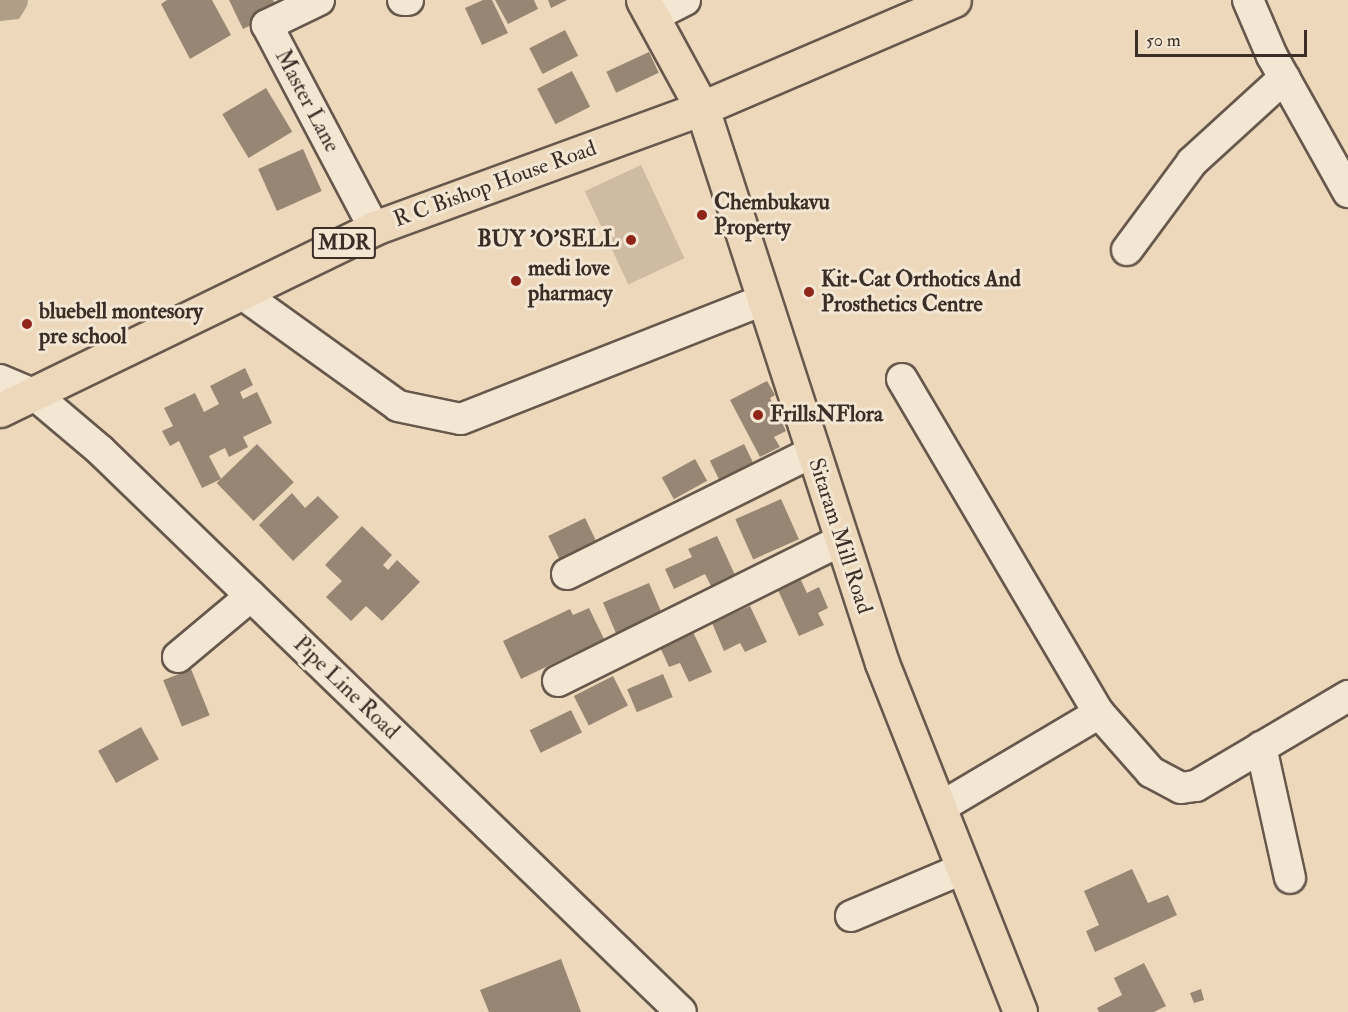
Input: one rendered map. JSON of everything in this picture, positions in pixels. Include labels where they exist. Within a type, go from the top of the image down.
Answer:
[{"type":"main road","points":[[702,108],[954,0]]},
{"type":"main road","name":"Sitaram Mill Road","points":[[647,9],[702,108],[882,663],[941,807],[962,869],[1020,1012]]},
{"type":"main road","name":"R C Bishop House Road","points":[[0,411],[374,228],[702,108]]},
{"type":"street","name":"Master Lane","points":[[319,0],[267,25],[374,228]]},
{"type":"street","points":[[403,0],[408,0]]},
{"type":"street","points":[[647,9],[685,0]]},
{"type":"street","points":[[1248,0],[1284,78],[1348,192]]},
{"type":"street","points":[[1127,250],[1192,162],[1284,78]]},
{"type":"street","points":[[241,293],[399,406],[461,419],[763,300]]},
{"type":"street","points":[[902,379],[1099,713],[1151,772],[1181,788],[1196,786],[1348,696]]},
{"type":"street","name":"Pipe Line Road","points":[[0,381],[35,395],[100,450],[681,1012]]},
{"type":"street","points":[[567,574],[813,452]]},
{"type":"street","points":[[558,681],[842,540]]},
{"type":"street","points":[[178,657],[251,596]]},
{"type":"street","points":[[941,807],[1099,713]]},
{"type":"street","points":[[1261,747],[1290,878]]},
{"type":"street","points":[[851,916],[962,869]]},
{"type":"shaded area","points":[[0,0],[28,0],[19,19],[0,21]]},
{"type":"shaded area","points":[[641,165],[685,258],[628,285],[585,191]]},
{"type":"building","points":[[167,0],[212,0],[231,35],[190,59],[161,4]]},
{"type":"building","points":[[229,0],[273,0],[279,11],[243,29]]},
{"type":"building","points":[[483,0],[492,0],[508,33],[482,45],[465,8]]},
{"type":"building","points":[[495,0],[534,0],[538,9],[508,24]]},
{"type":"building","points":[[548,0],[567,0],[551,8]]},
{"type":"building","points":[[565,30],[578,56],[543,74],[529,48]]},
{"type":"building","points":[[649,52],[659,73],[616,93],[606,72]]},
{"type":"building","points":[[572,71],[590,107],[555,124],[537,89]]},
{"type":"building","points":[[266,88],[292,132],[249,158],[222,114]]},
{"type":"building","points":[[303,149],[322,191],[277,211],[258,169]]},
{"type":"building","points":[[245,368],[253,385],[240,392],[243,399],[257,392],[272,423],[243,437],[248,447],[229,457],[225,448],[209,456],[221,479],[202,488],[179,441],[170,446],[162,431],[173,426],[164,408],[195,393],[204,412],[219,404],[210,386]]},
{"type":"building","name":"FrillsNFlora","points":[[767,381],[775,395],[770,398],[786,431],[774,437],[780,447],[760,457],[730,400]]},
{"type":"building","points":[[257,444],[294,482],[254,521],[217,483]]},
{"type":"building","points":[[744,444],[757,471],[723,488],[710,461]]},
{"type":"building","points":[[695,459],[707,481],[674,499],[662,477]]},
{"type":"building","points":[[292,493],[305,508],[318,496],[339,517],[293,561],[259,525]]},
{"type":"building","points":[[781,499],[799,539],[753,560],[735,519]]},
{"type":"building","points":[[585,518],[597,543],[560,561],[548,536]]},
{"type":"building","points":[[362,526],[392,555],[383,565],[388,570],[397,560],[420,582],[382,621],[366,606],[351,621],[326,597],[342,581],[325,565]]},
{"type":"building","points":[[717,536],[735,575],[711,586],[705,574],[674,589],[665,569],[692,557],[688,549]]},
{"type":"building","points":[[801,580],[807,593],[819,587],[828,608],[818,613],[824,625],[799,636],[778,590]]},
{"type":"building","points":[[649,583],[662,613],[616,633],[603,603]]},
{"type":"building","points":[[750,606],[767,642],[745,652],[740,643],[724,651],[712,623]]},
{"type":"building","points":[[589,608],[604,639],[521,679],[503,641],[570,609],[573,615]]},
{"type":"building","points":[[693,632],[712,672],[689,682],[680,663],[669,667],[660,647]]},
{"type":"building","points":[[191,669],[210,715],[182,727],[163,680]]},
{"type":"building","points":[[663,674],[673,697],[637,712],[627,689]]},
{"type":"building","points":[[613,676],[628,705],[589,725],[574,696]]},
{"type":"building","points":[[571,710],[582,732],[541,753],[530,730]]},
{"type":"building","points":[[141,727],[159,759],[116,783],[98,751]]},
{"type":"building","points":[[1132,869],[1148,903],[1168,895],[1177,915],[1095,952],[1086,931],[1099,925],[1084,891]]},
{"type":"building","points":[[561,959],[581,1012],[489,1012],[480,990]]},
{"type":"building","points":[[1144,963],[1166,1006],[1154,1012],[1099,1012],[1097,1008],[1122,995],[1114,978]]},
{"type":"building","points":[[1201,989],[1204,1000],[1194,1003],[1190,993]]},
{"type":"place","name":"Chembukavu Property","points":[[702,215]]},
{"type":"place","name":"BUY 'O'SELL","points":[[631,240]]},
{"type":"place","name":"medi love pharmacy","points":[[516,281]]},
{"type":"place","name":"Kit-Cat Orthotics And Prosthetics Centre","points":[[809,292]]},
{"type":"place","name":"bluebell montesory pre school","points":[[27,324]]},
{"type":"place","name":"FrillsNFlora","points":[[758,415]]}]
